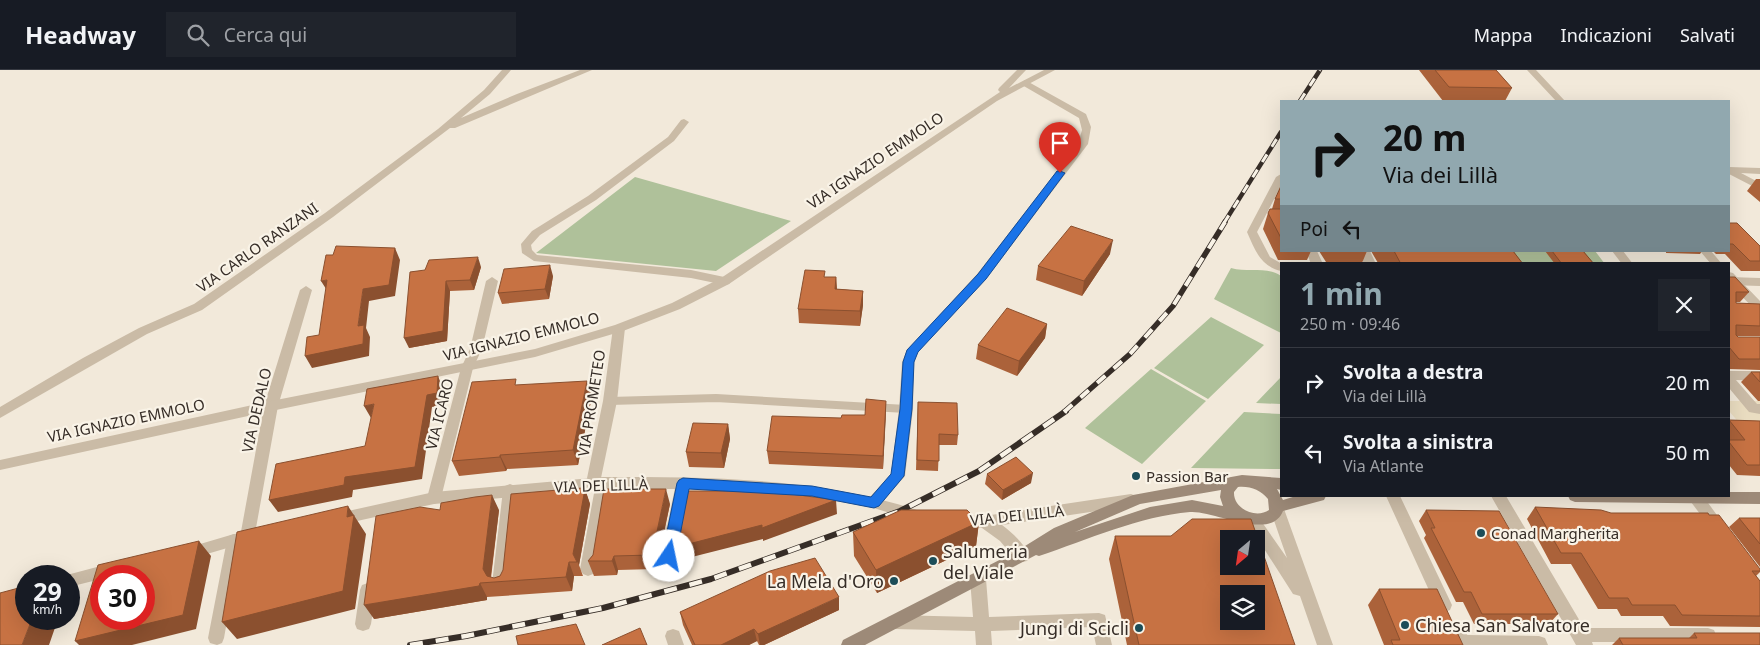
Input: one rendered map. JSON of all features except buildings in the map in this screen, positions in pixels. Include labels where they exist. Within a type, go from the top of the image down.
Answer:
[{"type":"main road","points":[[849,645],[865,641],[894,622],[1022,556],[1059,532],[1138,499],[1242,481],[1280,484]]},
{"type":"main road","points":[[1022,556],[1150,513],[1192,506],[1246,517],[1268,518],[1275,513],[1277,508],[1276,499],[1271,492],[1253,482]]},
{"type":"main road","points":[[1233,484],[1228,490],[1227,498],[1231,507],[1246,517]]},
{"type":"main road","points":[[1277,508],[1316,497]]},
{"type":"main road","points":[[1636,497],[1760,498]]},
{"type":"street","name":"VIA CARLO RANZANI","points":[[0,413],[87,361],[144,331],[198,307],[329,215],[441,131],[487,92],[507,70]]},
{"type":"street","points":[[441,131],[520,96],[588,70]]},
{"type":"street","points":[[994,100],[1022,70]]},
{"type":"street","points":[[994,100],[1051,70]]},
{"type":"street","points":[[1530,70],[1560,100]]},
{"type":"street","points":[[874,502],[898,476],[906,409],[908,362],[913,350],[982,276],[1083,144],[1088,131],[1087,123],[1083,116],[1025,83]]},
{"type":"street","name":"VIA IGNAZIO EMMOLO","points":[[0,465],[271,406],[535,353],[619,328],[676,306],[725,281],[994,100]]},
{"type":"street","points":[[684,122],[671,139],[592,198],[536,233],[526,244],[526,251],[534,258],[691,274],[725,281]]},
{"type":"street","points":[[1730,169],[1760,171]]},
{"type":"street","points":[[1730,170],[1760,186]]},
{"type":"street","points":[[1278,266],[1268,262],[1252,232],[1280,180]]},
{"type":"street","points":[[1258,220],[1273,220]]},
{"type":"street","points":[[1618,252],[1626,262]]},
{"type":"street","points":[[1706,252],[1715,262]]},
{"type":"street","points":[[1730,280],[1760,282]]},
{"type":"street","points":[[1730,280],[1760,308]]},
{"type":"street","name":"VIA ICARO","points":[[434,498],[467,368],[476,349],[492,281]]},
{"type":"street","name":"VIA DEDALO","points":[[216,638],[271,406],[306,290]]},
{"type":"street","points":[[1744,308],[1760,308]]},
{"type":"street","name":"VIA PROMETEO","points":[[588,569],[619,328]]},
{"type":"street","points":[[1730,375],[1760,376]]},
{"type":"street","points":[[1730,381],[1754,406]]},
{"type":"street","name":"VIA DEI LILLÀ","points":[[321,523],[434,498],[598,483],[683,483],[812,491],[874,502],[930,518]]},
{"type":"street","points":[[669,556],[683,483]]},
{"type":"street","points":[[500,584],[510,490]]},
{"type":"street","points":[[1393,497],[1462,642],[1539,643],[1540,645]]},
{"type":"street","points":[[1499,497],[1583,640],[1662,640],[1728,635]]},
{"type":"street","points":[[1696,498],[1725,536]]},
{"type":"street","name":"VIA DEI LILLÀ","points":[[947,520],[984,522],[1138,499]]},
{"type":"street","points":[[1277,508],[1325,645]]},
{"type":"street","points":[[375,530],[378,511]]},
{"type":"street","points":[[1246,517],[1309,603]]},
{"type":"street","points":[[984,522],[1002,532],[1014,543],[1022,556]]},
{"type":"street","points":[[172,557],[265,535]]},
{"type":"street","points":[[363,624],[369,577]]},
{"type":"street","points":[[978,579],[984,645]]},
{"type":"street","points":[[894,622],[983,624],[1099,620],[1104,645]]},
{"type":"lane","points":[[610,401],[716,398],[906,409]]},
{"type":"green space","points":[[635,177],[791,221],[716,271],[536,253]]},
{"type":"green space","points":[[1378,252],[1596,252],[1603,262],[1383,262]]},
{"type":"green space","points":[[1231,268],[1264,270],[1276,273],[1280,275],[1280,332],[1214,299]]},
{"type":"green space","points":[[1211,317],[1264,345],[1208,399],[1154,368]]},
{"type":"green space","points":[[1151,369],[1206,401],[1142,464],[1085,428]]},
{"type":"green space","points":[[1280,378],[1280,404],[1256,403]]},
{"type":"green space","points":[[1244,412],[1280,414],[1280,469],[1191,468]]},
{"type":"shaded area","points":[[1730,401],[1760,401],[1760,444],[1730,412]]},
{"type":"railway","points":[[1301,100],[1320,70]]},
{"type":"railway","points":[[1224,223],[1280,134]]},
{"type":"railway","points":[[1064,412],[1130,354],[1173,306],[1225,222]]},
{"type":"railway","points":[[410,645],[466,636],[603,608],[711,579],[900,511],[979,471],[1066,411]]},
{"type":"place","name":"Passion Bar","points":[[1136,476]]},
{"type":"place","name":"Conad Margherita","points":[[1481,533]]},
{"type":"place","name":"Salumeria del Viale","points":[[933,561]]},
{"type":"place","name":"La Mela d'Oro","points":[[894,581]]},
{"type":"place","name":"Chiesa San Salvatore","points":[[1405,625]]},
{"type":"place","name":"Jungi di Scicli","points":[[1139,628]]},
{"type":"route","points":[[669,556],[683,483],[812,491],[874,502],[898,476],[906,409],[908,362],[913,350],[982,276],[1060,173]]}]
